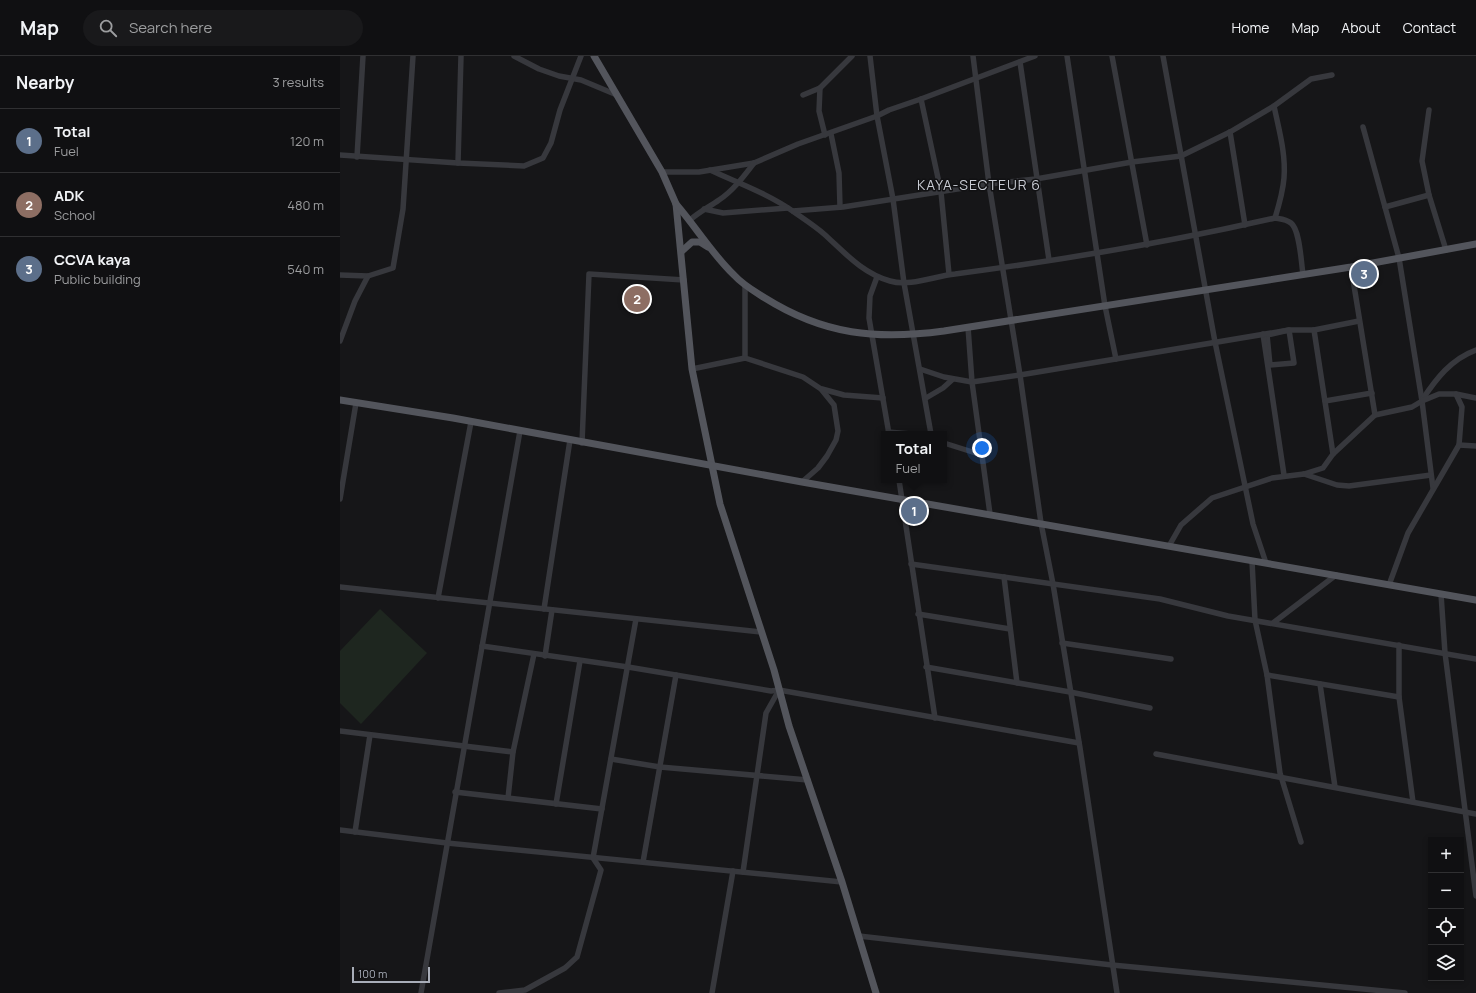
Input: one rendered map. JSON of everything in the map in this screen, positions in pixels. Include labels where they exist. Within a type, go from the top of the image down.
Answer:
[{"type":"main road","points":[[594,56],[662,172],[676,204],[682,251],[692,369],[720,504],[789,726],[842,882],[876,993]]},
{"type":"main road","points":[[676,204],[726,267],[745,285],[775,305],[825,327],[872,335],[914,335],[968,327],[1351,267],[1476,244]]},
{"type":"main road","points":[[682,251],[692,242],[704,243],[711,249]]},
{"type":"main road","points":[[340,400],[1476,600]]},
{"type":"street","points":[[357,157],[363,56]]},
{"type":"street","points":[[340,275],[368,276],[393,268],[403,209],[413,56]]},
{"type":"street","points":[[458,164],[461,56]]},
{"type":"street","points":[[514,56],[539,69],[559,76],[574,78],[616,95]]},
{"type":"street","points":[[340,156],[458,164],[524,166],[543,158],[551,143],[560,110],[574,78],[581,56]]},
{"type":"street","points":[[803,95],[820,88],[852,56]]},
{"type":"street","points":[[870,56],[877,116],[893,199],[904,283],[926,398],[931,431]]},
{"type":"street","points":[[973,56],[989,184],[1012,320],[1041,523],[1053,584],[1079,743],[1116,993]]},
{"type":"street","points":[[662,172],[710,170],[754,163],[889,110],[976,79],[1034,56]]},
{"type":"street","points":[[1067,56],[1105,306],[1116,359]]},
{"type":"street","points":[[1112,56],[1147,245]]},
{"type":"street","points":[[1163,56],[1205,290],[1244,486],[1253,524],[1266,563]]},
{"type":"street","points":[[1020,62],[1036,179],[1050,260]]},
{"type":"street","points":[[704,208],[722,213],[840,207],[989,184],[1036,179],[1132,162],[1181,156],[1230,132],[1274,106],[1311,79],[1332,75]]},
{"type":"street","points":[[820,88],[819,111],[828,134],[839,173],[840,207]]},
{"type":"street","points":[[921,99],[941,192],[949,274]]},
{"type":"street","points":[[1274,106],[1285,166],[1282,193],[1276,218]]},
{"type":"street","points":[[1429,110],[1422,161],[1429,196],[1446,250]]},
{"type":"street","points":[[1362,127],[1399,258],[1422,401],[1433,488]]},
{"type":"street","points":[[1230,132],[1245,225]]},
{"type":"street","points":[[690,220],[704,208],[719,200],[738,183],[754,163]]},
{"type":"street","points":[[710,170],[772,199],[790,210],[822,233],[851,260],[877,277],[890,282],[904,283],[949,274],[1002,268],[1147,245],[1196,236],[1276,218],[1292,223],[1297,232],[1303,274]]},
{"type":"street","points":[[1385,207],[1429,196]]},
{"type":"street","points":[[1351,267],[1375,415]]},
{"type":"street","points":[[582,443],[589,274],[684,280]]},
{"type":"street","points":[[340,341],[355,301],[368,276]]},
{"type":"street","points":[[877,277],[869,304],[872,335],[888,431]]},
{"type":"street","points":[[745,285],[745,358]]},
{"type":"street","points":[[920,369],[953,379],[972,382],[1263,334],[1289,330],[1314,330],[1359,321]]},
{"type":"street","points":[[968,327],[972,382],[990,514]]},
{"type":"street","points":[[1289,330],[1294,363],[1270,365],[1266,335],[1289,330]]},
{"type":"street","points":[[1314,330],[1332,454]]},
{"type":"street","points":[[1263,334],[1284,475]]},
{"type":"street","points":[[1422,401],[1439,375],[1455,362],[1476,350]]},
{"type":"street","points":[[692,369],[745,358],[803,377],[821,388],[844,395],[883,398]]},
{"type":"street","points":[[926,398],[943,388],[953,379]]},
{"type":"street","points":[[802,482],[818,468],[836,440],[838,423],[834,405],[821,388]]},
{"type":"street","points":[[1325,401],[1372,393]]},
{"type":"street","points":[[1169,546],[1181,525],[1212,498],[1244,486],[1284,475],[1304,474],[1322,468],[1332,454],[1375,415],[1412,408],[1422,401],[1439,394],[1456,394],[1476,398]]},
{"type":"street","points":[[1389,585],[1408,533],[1459,445],[1462,407],[1456,394]]},
{"type":"street","points":[[834,405],[844,395]]},
{"type":"street","points":[[340,499],[356,403]]},
{"type":"street","points":[[438,598],[471,422]]},
{"type":"street","points":[[421,993],[463,747],[520,431]]},
{"type":"street","points":[[544,609],[570,440]]},
{"type":"street","points":[[947,445],[982,454]]},
{"type":"street","points":[[1459,445],[1476,446]]},
{"type":"street","points":[[1304,474],[1337,485],[1349,486],[1431,475]]},
{"type":"street","points":[[899,483],[934,718]]},
{"type":"street","points":[[1252,561],[1255,620],[1267,675],[1281,777],[1300,842]]},
{"type":"street","points":[[911,564],[1160,599],[1228,616],[1476,659]]},
{"type":"street","points":[[1273,623],[1336,575]]},
{"type":"street","points":[[1004,577],[1017,683]]},
{"type":"street","points":[[340,587],[761,632]]},
{"type":"street","points":[[1441,594],[1445,653],[1465,812],[1474,865],[1476,896]]},
{"type":"street","points":[[545,656],[552,610]]},
{"type":"street","points":[[918,614],[1010,629]]},
{"type":"street","points":[[499,993],[525,990],[565,968],[577,956],[600,870],[594,858],[636,619]]},
{"type":"street","points":[[1062,643],[1171,659]]},
{"type":"street","points":[[1399,645],[1400,697],[1413,802]]},
{"type":"street","points":[[482,646],[628,667],[771,691],[779,690],[1079,743]]},
{"type":"street","points":[[508,798],[513,752],[534,654]]},
{"type":"street","points":[[556,804],[580,661]]},
{"type":"street","points":[[926,667],[1070,692],[1150,708]]},
{"type":"street","points":[[643,862],[676,675]]},
{"type":"street","points":[[1267,675],[1400,697]]},
{"type":"street","points":[[1320,684],[1335,787]]},
{"type":"street","points":[[743,872],[766,713],[779,690]]},
{"type":"street","points":[[340,731],[513,752]]},
{"type":"street","points":[[355,832],[370,735]]},
{"type":"street","points":[[1156,754],[1476,814]]},
{"type":"street","points":[[611,759],[660,767],[808,780]]},
{"type":"street","points":[[456,792],[602,809]]},
{"type":"street","points":[[340,830],[447,843],[842,882]]},
{"type":"street","points":[[712,993],[734,871]]},
{"type":"street","points":[[858,936],[1112,965],[1405,993]]},
{"type":"shaded area","points":[[380,609],[427,653],[361,724],[340,703],[340,651]]},
{"type":"place","name":"CCVA kaya","points":[[1364,274]]},
{"type":"place","name":"ADK","points":[[637,299]]},
{"type":"place","name":"Total","points":[[914,511]]},
{"type":"district","name":"KAYA-SECTEUR 6","points":[[979,184]]}]
